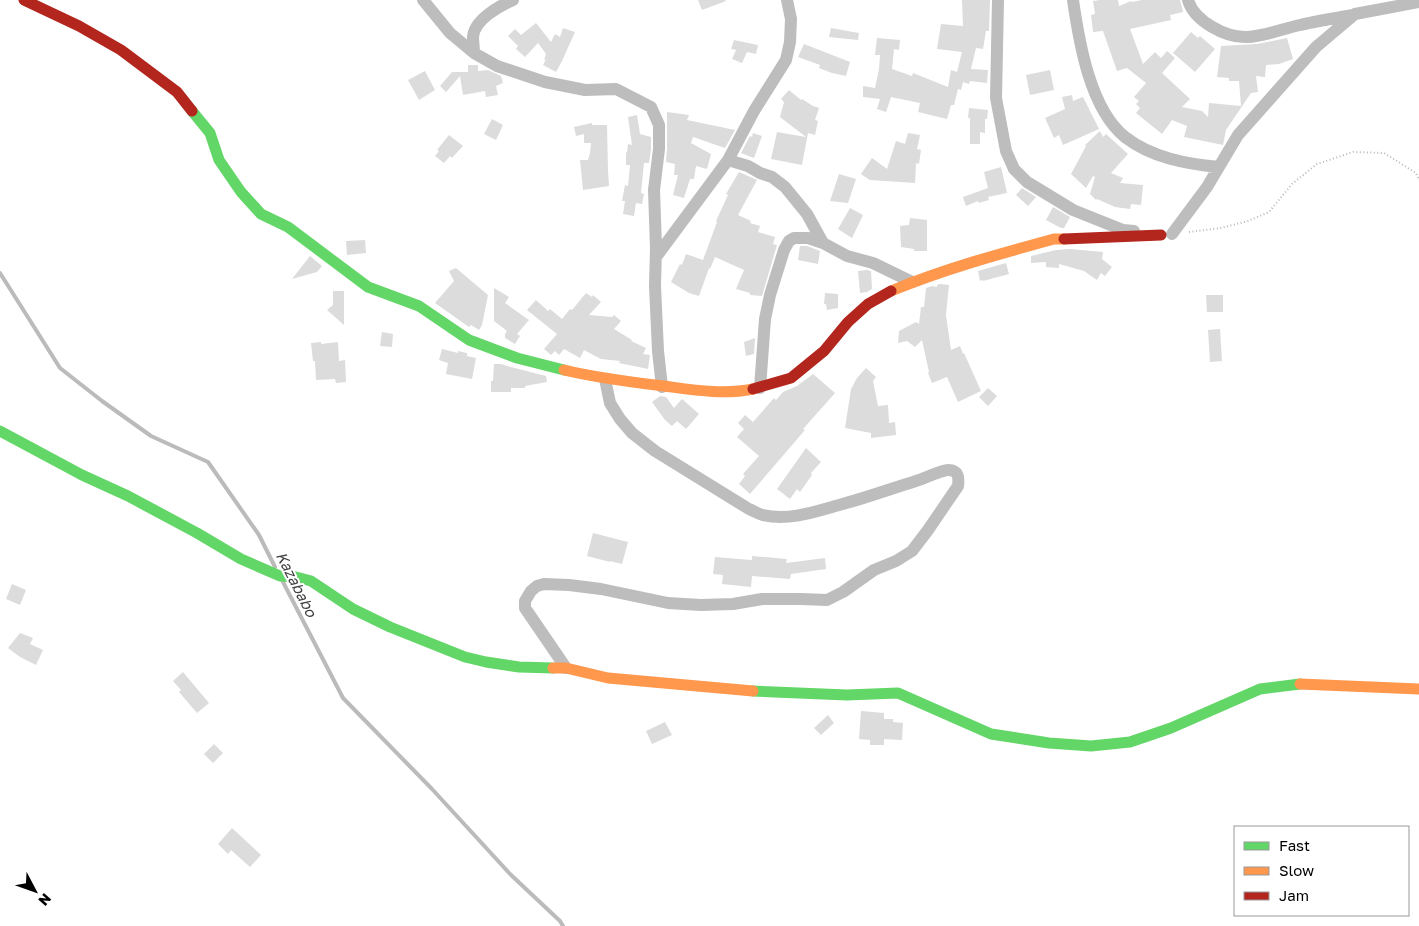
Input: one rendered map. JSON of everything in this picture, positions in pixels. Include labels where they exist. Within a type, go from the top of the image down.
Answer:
[{"type":"street","points":[[24,0],[80,26],[121,50],[176,92],[210,133],[219,160],[241,192],[261,214],[288,227],[368,287],[419,306],[469,340],[517,358],[606,379],[711,392],[744,391],[791,378],[824,351],[848,322],[868,304],[890,291],[912,282],[981,259],[1054,239],[1167,234],[1208,188],[1238,135],[1316,47],[1355,14]]},
{"type":"street","points":[[423,0],[450,33],[474,53],[497,66],[546,82],[585,90],[616,89],[651,107],[659,126],[660,149],[654,190],[655,286],[658,351],[662,387]]},
{"type":"street","points":[[474,53],[473,35],[480,23],[500,6],[513,0]]},
{"type":"street","points":[[656,256],[728,160],[754,111],[786,60],[790,42],[791,19],[787,0]]},
{"type":"street","points":[[998,0],[996,98],[1006,151],[1014,169],[1027,182],[1072,210],[1123,230],[1167,234]]},
{"type":"street","points":[[1073,0],[1077,27],[1088,73],[1102,107],[1114,125],[1125,137],[1149,151],[1183,162],[1219,167]]},
{"type":"street","points":[[1188,0],[1190,6],[1210,26],[1226,33],[1246,37],[1419,2]]},
{"type":"street","points":[[728,160],[748,166],[772,177],[785,187],[807,214],[823,243]]},
{"type":"street","points":[[760,388],[765,319],[770,294],[788,241],[794,238],[808,238],[823,243],[847,256],[873,263],[912,282]]},
{"type":"street","points":[[566,668],[525,608],[525,601],[530,591],[537,586],[544,584],[569,585],[668,603],[701,605],[733,604],[762,600],[827,600],[874,570],[896,561],[912,551],[958,486],[959,479],[958,474],[955,472],[943,470],[864,498],[805,515],[780,517],[762,515],[749,509],[655,451],[632,433],[610,403],[606,379]]},
{"type":"street","points":[[0,432],[82,475],[128,496],[264,570],[280,576],[296,577],[311,581],[353,609],[465,657],[486,662],[519,667],[566,668],[608,678],[769,692],[847,695],[898,693],[991,734],[1050,743],[1091,746],[1130,742],[1171,728],[1260,689],[1295,684],[1419,689]]},
{"type":"path","points":[[1167,234],[1221,228],[1248,222],[1268,212],[1292,184],[1317,164],[1353,152],[1384,153],[1416,173],[1419,180]]},
{"type":"building","points":[[698,0],[725,0],[726,1],[702,10]]},
{"type":"building","points":[[962,0],[990,0],[989,31],[986,31],[983,49],[976,48],[971,69],[988,70],[987,83],[970,81],[969,84],[963,82],[961,90],[958,89],[954,105],[951,105],[947,119],[918,112],[920,103],[891,97],[886,112],[877,109],[880,99],[863,97],[863,86],[875,88],[880,55],[875,55],[877,38],[900,40],[899,50],[894,49],[892,69],[912,76],[913,73],[948,87],[951,70],[957,72],[962,52],[937,49],[941,24],[963,26]]},
{"type":"building","points":[[1118,0],[1119,6],[1131,1],[1180,0],[1183,12],[1170,15],[1171,20],[1130,29],[1143,64],[1155,52],[1161,58],[1167,51],[1175,58],[1162,73],[1190,99],[1182,107],[1202,111],[1208,117],[1209,103],[1241,106],[1239,81],[1229,81],[1229,78],[1217,77],[1221,46],[1257,44],[1287,38],[1293,59],[1279,64],[1266,65],[1265,77],[1256,76],[1258,92],[1251,93],[1226,130],[1223,145],[1184,137],[1187,126],[1172,120],[1162,134],[1136,113],[1140,108],[1136,104],[1139,101],[1134,97],[1146,83],[1127,68],[1117,71],[1103,31],[1093,32],[1091,15],[1095,14],[1093,1]]},
{"type":"building","points":[[536,23],[551,42],[555,34],[560,37],[563,28],[575,32],[556,72],[543,65],[546,54],[538,43],[525,57],[516,49],[518,46],[508,36],[515,29],[521,35]]},
{"type":"building","points":[[831,28],[859,33],[858,40],[829,37]]},
{"type":"building","points":[[1191,32],[1198,38],[1200,36],[1215,49],[1195,72],[1173,53]]},
{"type":"building","points":[[734,40],[758,45],[756,54],[747,52],[742,63],[732,59],[736,50],[731,49]]},
{"type":"building","points":[[804,44],[850,62],[846,76],[819,68],[820,65],[798,57]]},
{"type":"building","points":[[468,65],[478,65],[478,71],[488,70],[501,76],[503,83],[496,86],[498,95],[486,97],[485,91],[463,95],[460,76],[446,92],[440,86],[452,72],[468,72]]},
{"type":"building","points":[[1050,70],[1054,90],[1030,95],[1026,75]]},
{"type":"building","points":[[425,71],[435,90],[419,100],[408,80]]},
{"type":"building","points":[[789,90],[801,100],[819,108],[815,120],[818,121],[815,135],[808,133],[802,165],[771,159],[777,132],[806,137],[780,117],[784,102],[781,99]]},
{"type":"building","points":[[1072,95],[1073,101],[1083,97],[1099,129],[1063,145],[1059,135],[1054,138],[1045,118],[1065,109],[1062,97]]},
{"type":"building","points":[[969,108],[988,110],[987,119],[985,119],[985,133],[980,132],[980,144],[970,144]]},
{"type":"building","points":[[667,112],[689,115],[687,120],[735,130],[725,148],[693,137],[691,143],[711,154],[707,169],[696,166],[694,179],[690,179],[684,198],[673,195],[678,175],[674,175],[675,164],[666,162]]},
{"type":"building","points":[[637,115],[640,134],[651,137],[651,149],[649,163],[644,163],[641,193],[644,194],[642,204],[636,203],[634,216],[623,214],[625,201],[622,201],[625,185],[628,186],[630,165],[626,165],[626,153],[628,144],[632,145],[628,117]]},
{"type":"building","points":[[492,119],[503,125],[496,140],[484,134]]},
{"type":"building","points":[[592,123],[592,125],[607,125],[609,186],[583,190],[580,160],[588,160],[591,143],[584,143],[584,134],[576,136],[574,127]]},
{"type":"building","points":[[1100,131],[1103,137],[1106,134],[1128,154],[1111,173],[1123,178],[1120,183],[1143,185],[1141,205],[1131,204],[1130,209],[1115,207],[1096,200],[1090,194],[1095,177],[1093,176],[1086,188],[1071,174],[1085,145]]},
{"type":"building","points":[[753,133],[762,136],[754,158],[741,153]]},
{"type":"building","points":[[908,133],[920,135],[917,149],[921,150],[919,164],[916,163],[915,183],[870,180],[861,174],[872,158],[887,169],[896,141],[905,144]]},
{"type":"building","points":[[449,135],[463,146],[452,158],[450,156],[444,163],[435,156],[439,151],[437,150]]},
{"type":"building","points":[[1001,167],[1007,193],[988,197],[989,200],[979,203],[978,201],[966,206],[963,197],[988,188],[984,172]]},
{"type":"building","points":[[739,172],[757,180],[738,215],[751,221],[750,223],[760,226],[758,232],[775,237],[773,244],[777,245],[762,296],[750,295],[750,293],[736,289],[744,270],[715,257],[699,296],[689,293],[671,282],[680,264],[682,265],[686,254],[703,260],[716,221],[728,195],[726,194]]},
{"type":"building","points":[[839,174],[856,179],[848,203],[830,201]]},
{"type":"building","points":[[1022,188],[1036,197],[1028,206],[1016,195]]},
{"type":"building","points":[[1053,207],[1070,217],[1064,228],[1046,220]]},
{"type":"building","points":[[850,208],[863,215],[852,238],[838,229]]},
{"type":"building","points":[[910,218],[927,220],[927,251],[914,251],[914,249],[901,247],[900,226],[909,225]]},
{"type":"building","points":[[365,240],[366,253],[347,255],[346,241]]},
{"type":"building","points":[[800,246],[807,246],[820,251],[818,264],[798,260]]},
{"type":"building","points":[[1070,249],[1103,252],[1102,259],[1112,267],[1105,276],[1101,273],[1097,280],[1084,271],[1059,264],[1059,268],[1046,267],[1046,262],[1031,263],[1031,256]]},
{"type":"building","points":[[310,256],[322,266],[317,272],[292,279]]},
{"type":"building","points":[[1006,263],[1009,274],[980,281],[978,271]]},
{"type":"building","points":[[456,268],[488,295],[482,325],[479,330],[471,325],[469,327],[435,303],[454,281],[449,271]]},
{"type":"building","points":[[858,271],[871,271],[872,289],[860,293]]},
{"type":"building","points":[[940,284],[949,285],[946,315],[951,350],[960,346],[981,391],[958,402],[947,377],[932,383],[928,373],[922,340],[915,347],[907,341],[898,343],[899,331],[916,322],[919,324],[921,307],[924,307],[926,288],[937,287]]},
{"type":"building","points":[[494,288],[509,297],[505,303],[529,320],[517,334],[520,336],[515,344],[505,338],[507,331],[494,321]]},
{"type":"building","points":[[333,291],[344,291],[344,325],[327,310],[333,305]]},
{"type":"building","points":[[586,293],[592,297],[593,295],[601,302],[589,315],[612,317],[614,315],[621,321],[614,329],[631,341],[646,348],[643,354],[650,355],[648,369],[619,363],[620,361],[601,359],[584,350],[580,358],[564,349],[559,355],[555,351],[551,355],[544,349],[557,334],[527,310],[536,300],[548,311],[550,309],[562,319]]},
{"type":"building","points":[[825,293],[838,294],[838,308],[827,310],[826,304],[824,304]]},
{"type":"building","points":[[1206,295],[1223,295],[1223,312],[1207,312]]},
{"type":"building","points":[[1220,329],[1222,361],[1210,362],[1208,330]]},
{"type":"building","points":[[382,332],[393,334],[392,347],[380,346]]},
{"type":"building","points":[[755,338],[754,354],[746,356],[744,342]]},
{"type":"building","points":[[321,342],[321,344],[338,342],[339,361],[345,360],[346,382],[336,383],[335,379],[316,380],[315,361],[313,361],[311,343]]},
{"type":"building","points":[[442,349],[467,353],[467,356],[476,358],[472,379],[446,374],[448,363],[439,360]]},
{"type":"building","points":[[494,364],[501,364],[546,376],[547,382],[525,386],[525,388],[511,388],[511,392],[491,392]]},
{"type":"building","points":[[866,368],[876,377],[873,381],[878,406],[888,405],[889,423],[895,422],[896,435],[871,438],[871,433],[845,428],[851,389],[857,378]]},
{"type":"building","points":[[813,374],[835,393],[750,494],[739,484],[745,476],[743,474],[759,456],[737,437],[744,429],[738,423],[745,415],[753,422],[774,398],[776,400],[783,392],[797,386]]},
{"type":"building","points":[[988,388],[997,396],[988,406],[979,397]]},
{"type":"building","points":[[660,396],[666,397],[674,408],[682,399],[699,414],[686,429],[677,421],[672,426],[665,420],[652,402]]},
{"type":"building","points":[[806,448],[821,462],[811,473],[812,475],[800,492],[797,489],[790,499],[777,489]]},
{"type":"building","points":[[593,533],[628,542],[622,564],[587,556]]},
{"type":"building","points":[[752,556],[787,559],[786,563],[825,558],[826,569],[791,574],[790,579],[752,576],[751,587],[722,584],[723,575],[713,574],[715,557],[752,560]]},
{"type":"building","points":[[12,584],[26,590],[20,605],[6,599]]},
{"type":"building","points":[[20,633],[33,638],[30,644],[43,650],[36,665],[8,648]]},
{"type":"building","points":[[183,672],[209,703],[197,713],[179,692],[181,690],[173,681]]},
{"type":"building","points":[[861,711],[884,713],[884,719],[893,719],[893,722],[903,723],[902,740],[884,739],[884,745],[870,745],[870,740],[859,739]]},
{"type":"building","points":[[828,715],[834,723],[821,735],[814,728]]},
{"type":"building","points":[[665,722],[672,735],[652,744],[646,731]]},
{"type":"building","points":[[214,744],[223,753],[213,763],[204,754]]},
{"type":"building","points":[[232,828],[261,855],[250,867],[231,850],[228,854],[218,844]]},
{"type":"waterway","name":"Kazababo","points":[[0,273],[60,368],[151,436],[208,462],[259,535],[275,567]]},
{"type":"waterway","name":"Kazababo","points":[[283,582],[343,698],[432,789],[510,874],[563,926]]},
{"type":"traffic: fast","points":[[192,111],[210,133],[219,160],[241,192],[261,214],[288,227],[368,287],[419,306],[469,340],[517,358],[564,370]]},
{"type":"traffic: fast","points":[[0,431],[82,475],[128,496],[241,559],[280,576],[296,577],[311,581],[353,609],[390,627],[465,657],[519,667],[553,668]]},
{"type":"traffic: fast","points":[[753,691],[847,695],[898,693],[991,734],[1049,743],[1091,746],[1130,742],[1171,728],[1260,689],[1300,684]]},
{"type":"traffic: slow","points":[[891,291],[972,262],[1054,239],[1064,239]]},
{"type":"traffic: slow","points":[[564,370],[614,380],[697,390],[731,392],[753,389]]},
{"type":"traffic: slow","points":[[553,668],[566,668],[608,678],[753,691]]},
{"type":"traffic: slow","points":[[1300,684],[1419,689]]},
{"type":"traffic: jam","points":[[24,0],[79,26],[121,50],[177,92],[192,111]]},
{"type":"traffic: jam","points":[[1064,239],[1161,235]]},
{"type":"traffic: jam","points":[[753,389],[791,378],[824,351],[848,322],[868,304],[891,291]]}]
